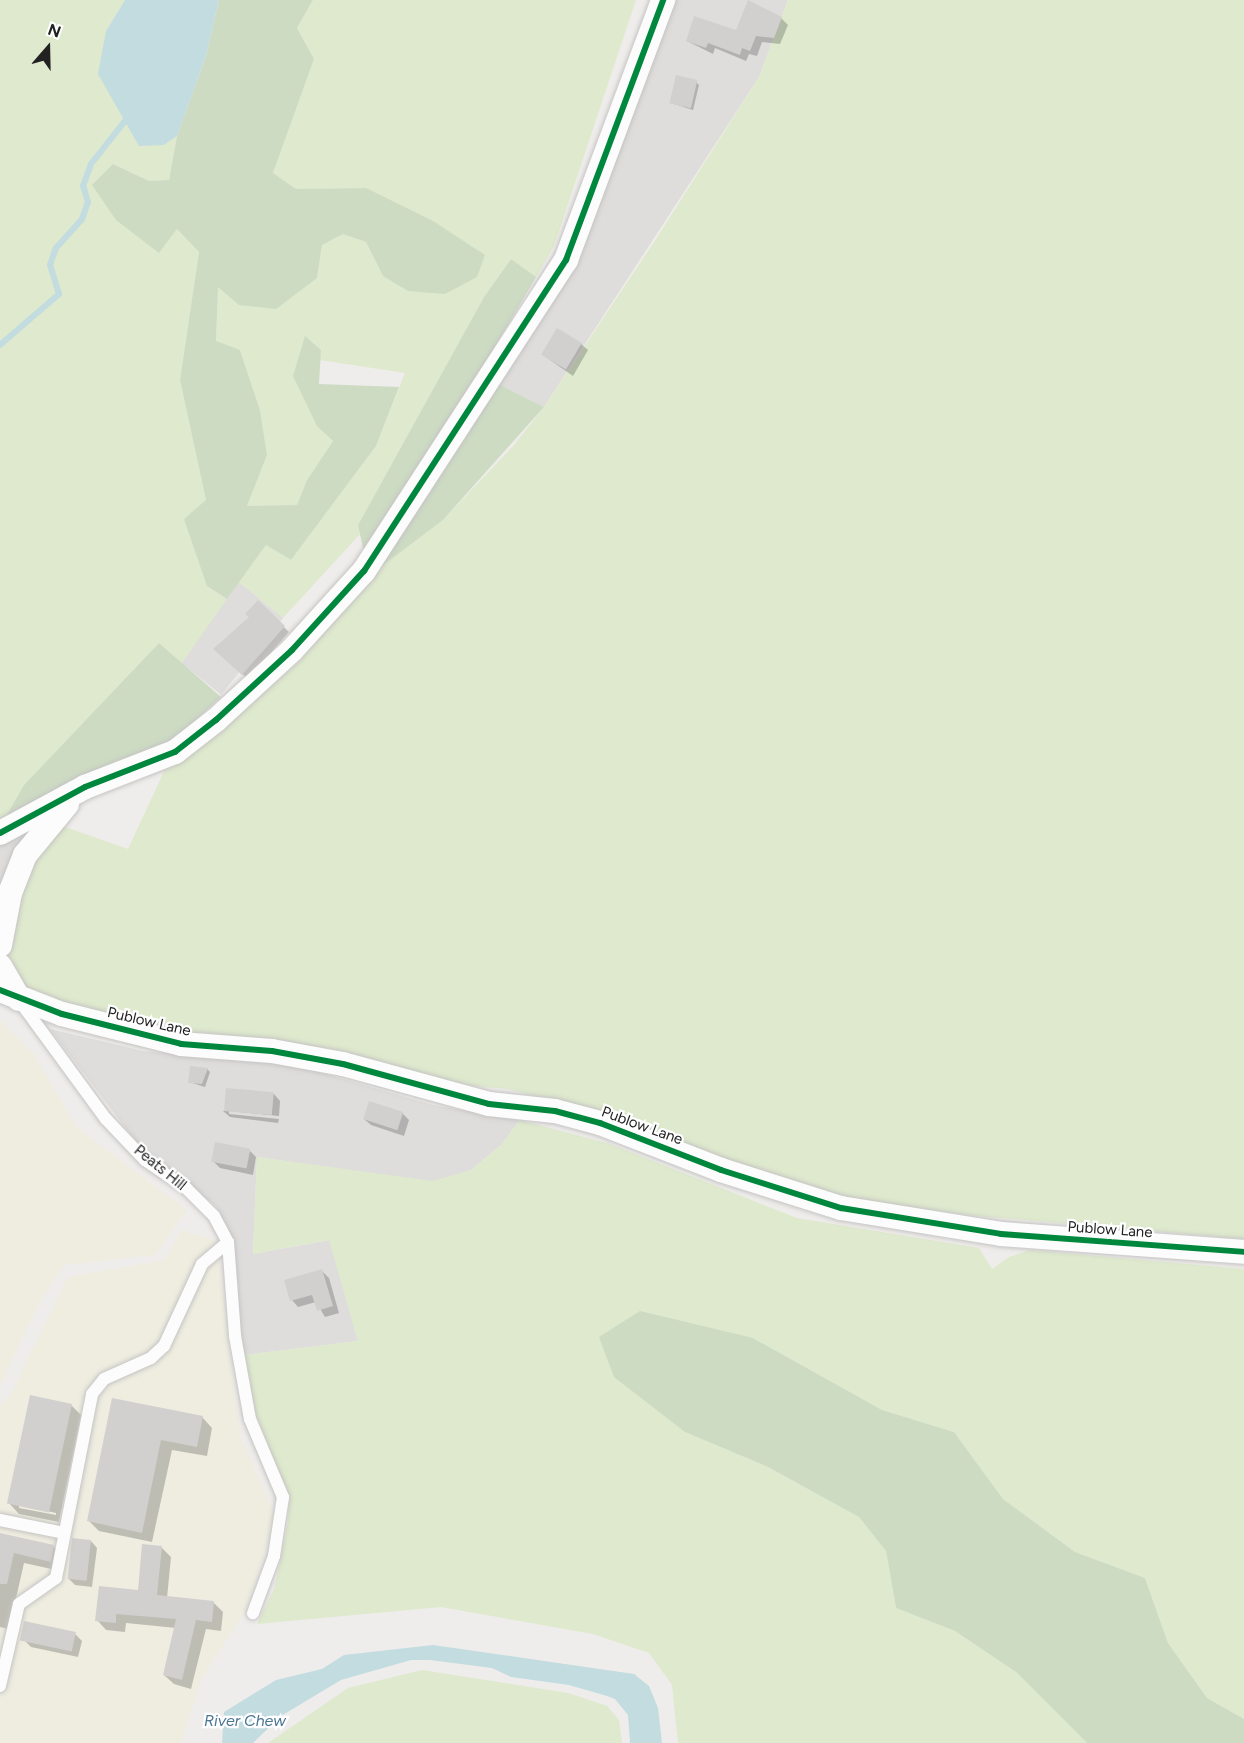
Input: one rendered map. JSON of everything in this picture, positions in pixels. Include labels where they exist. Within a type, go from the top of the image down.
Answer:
[{"type":"street","points":[[0,833],[85,787],[175,752],[216,720],[292,650],[364,571],[566,260],[663,0]]},
{"type":"street","points":[[0,945],[10,893],[25,855],[51,820],[85,787]]},
{"type":"street","points":[[0,966],[9,995]]},
{"type":"street","name":"Publow Lane","points":[[9,995],[181,1044],[272,1051],[343,1064],[489,1104],[555,1111],[600,1123],[721,1170],[841,1208],[1001,1234],[1244,1252]]},
{"type":"lane","name":"Peats Hill","points":[[9,995],[106,1119],[145,1160],[186,1188],[214,1216],[228,1242],[240,1361],[250,1419],[283,1497],[274,1556],[253,1613]]},
{"type":"lane","points":[[0,1686],[19,1604],[56,1578],[92,1394],[104,1379],[151,1358],[164,1346],[202,1264],[228,1242]]},
{"type":"lane","points":[[0,1520],[64,1533]]},
{"type":"shaded area","points":[[672,0],[788,0],[759,77],[544,407],[493,381],[574,264]]},
{"type":"shaded area","points":[[239,582],[283,618],[221,695],[177,659]]},
{"type":"shaded area","points":[[43,818],[0,900],[0,842]]},
{"type":"shaded area","points":[[0,1020],[34,1054],[77,1128],[187,1210],[155,1255],[64,1265],[42,1298],[0,1386]]},
{"type":"shaded area","points":[[50,1029],[143,1051],[298,1066],[433,1105],[520,1120],[501,1145],[471,1170],[433,1182],[257,1157],[253,1254],[330,1240],[358,1341],[243,1355],[232,1237],[216,1206],[141,1148]]},
{"type":"shaded area","points":[[182,1230],[217,1241],[240,1436],[276,1518],[246,1610],[202,1678],[181,1743],[0,1743],[0,1405],[10,1396],[68,1277],[165,1260]]},
{"type":"green space","points":[[0,0],[125,0],[106,31],[164,145],[177,136],[169,180],[149,181],[113,164],[159,253],[177,229],[199,252],[180,380],[206,500],[207,586],[227,599],[182,663],[159,643],[24,785],[6,816],[0,820]]},
{"type":"green space","points":[[219,0],[313,0],[297,28],[314,59],[273,173],[296,189],[366,188],[433,221],[485,255],[477,277],[445,294],[408,291],[383,276],[366,242],[343,234],[322,245],[317,278],[276,309],[239,305],[218,287],[216,341],[240,350],[260,410],[267,455],[247,506],[297,505],[307,480],[333,441],[317,426],[293,376],[305,336],[321,350],[319,384],[399,387],[376,446],[291,560],[266,545],[227,599],[207,586],[184,519],[206,500],[180,380],[199,252],[177,229],[159,253],[116,220],[92,185],[113,164],[149,181],[169,180],[177,136],[206,56]]},
{"type":"green space","points":[[313,0],[636,0],[554,246],[536,277],[511,259],[484,297],[358,525],[360,534],[283,618],[239,582],[266,545],[291,560],[376,446],[405,373],[320,360],[321,350],[306,337],[317,425],[333,441],[307,480],[297,505],[247,506],[267,455],[260,410],[240,350],[216,342],[218,286],[317,279],[322,245],[343,234],[366,242],[383,276],[366,188],[296,189],[273,173],[314,59],[297,28]]},
{"type":"green space","points":[[788,0],[1244,0],[1244,1239],[977,1216],[836,1198],[732,1165],[625,1121],[508,1089],[428,1082],[181,1035],[57,1002],[24,989],[7,964],[9,920],[16,894],[57,824],[128,849],[167,765],[199,749],[300,661],[369,576],[443,520],[514,445],[544,407],[656,239],[759,77]]},
{"type":"green space","points":[[511,259],[536,277],[479,374],[544,407],[443,520],[369,576],[358,525],[484,297]]},
{"type":"green space","points":[[159,643],[221,697],[168,745],[6,816],[24,785]]},
{"type":"green space","points":[[520,1120],[610,1144],[797,1218],[979,1248],[992,1269],[1009,1257],[1030,1250],[1244,1269],[1244,1719],[1207,1698],[1168,1643],[1145,1578],[1075,1552],[1003,1499],[954,1432],[882,1410],[753,1338],[685,1432],[768,1467],[859,1517],[886,1551],[896,1608],[955,1631],[1016,1672],[1087,1743],[678,1743],[672,1685],[649,1653],[593,1634],[441,1607],[257,1624],[274,1589],[288,1523],[289,1497],[255,1413],[243,1355],[358,1341],[329,1240],[253,1254],[257,1157],[433,1181],[471,1170],[501,1145]]},
{"type":"green space","points":[[640,1311],[753,1338],[882,1410],[954,1432],[1003,1499],[1075,1552],[1145,1578],[1168,1643],[1207,1698],[1244,1719],[1244,1743],[1087,1743],[1016,1672],[955,1631],[896,1608],[886,1551],[859,1517],[768,1467],[685,1432],[614,1377],[599,1337]]},
{"type":"green space","points":[[422,1670],[568,1693],[607,1706],[619,1720],[622,1743],[268,1743],[348,1688]]},
{"type":"water","points":[[125,0],[219,0],[206,56],[177,136],[164,145],[139,146],[98,74],[106,31]]},
{"type":"water","name":"River Chew","points":[[433,1645],[634,1674],[649,1686],[658,1708],[662,1743],[630,1743],[628,1715],[615,1699],[607,1696],[569,1685],[511,1677],[492,1668],[430,1660],[411,1660],[341,1680],[281,1716],[253,1743],[222,1743],[224,1712],[276,1680],[322,1669],[344,1655]]},
{"type":"building","points":[[748,0],[782,17],[774,38],[756,36],[750,51],[742,48],[740,55],[708,43],[706,48],[686,41],[694,16],[736,30]]},
{"type":"building","points":[[676,75],[697,80],[691,108],[669,103]]},
{"type":"building","points":[[557,328],[582,343],[566,370],[541,355]]},
{"type":"building","points":[[258,600],[285,626],[242,675],[213,649],[249,617],[245,614]]},
{"type":"building","points":[[190,1066],[208,1068],[202,1084],[188,1083]]},
{"type":"building","points":[[226,1088],[274,1092],[272,1115],[224,1111]]},
{"type":"building","points":[[369,1101],[403,1112],[397,1130],[363,1119]]},
{"type":"building","points":[[215,1142],[250,1149],[247,1169],[211,1162]]},
{"type":"building","points":[[322,1269],[333,1306],[317,1311],[312,1295],[290,1301],[284,1280]]},
{"type":"building","points":[[30,1395],[72,1404],[49,1513],[7,1504]]},
{"type":"building","points":[[112,1398],[203,1416],[197,1447],[161,1440],[142,1533],[87,1521]]},
{"type":"building","points":[[0,1533],[54,1545],[51,1562],[14,1553],[7,1584],[0,1584]]},
{"type":"building","points":[[72,1538],[91,1540],[87,1581],[68,1579]]},
{"type":"building","points":[[142,1544],[162,1546],[157,1595],[214,1601],[212,1622],[196,1620],[182,1680],[163,1675],[176,1619],[116,1614],[116,1623],[95,1621],[99,1586],[138,1590]]},
{"type":"building","points":[[24,1621],[76,1632],[72,1652],[20,1641]]},
{"type":"waterway","points":[[0,345],[59,294],[50,265],[56,248],[82,219],[88,202],[83,186],[91,164],[125,121]]},
{"type":"cycle path","points":[[0,833],[85,787],[175,752],[216,720],[292,650],[364,571],[566,260],[663,0]]},
{"type":"cycle path","points":[[0,990],[62,1014],[181,1044],[272,1051],[343,1064],[489,1104],[555,1111],[600,1123],[721,1170],[841,1208],[1001,1234],[1244,1252]]}]
